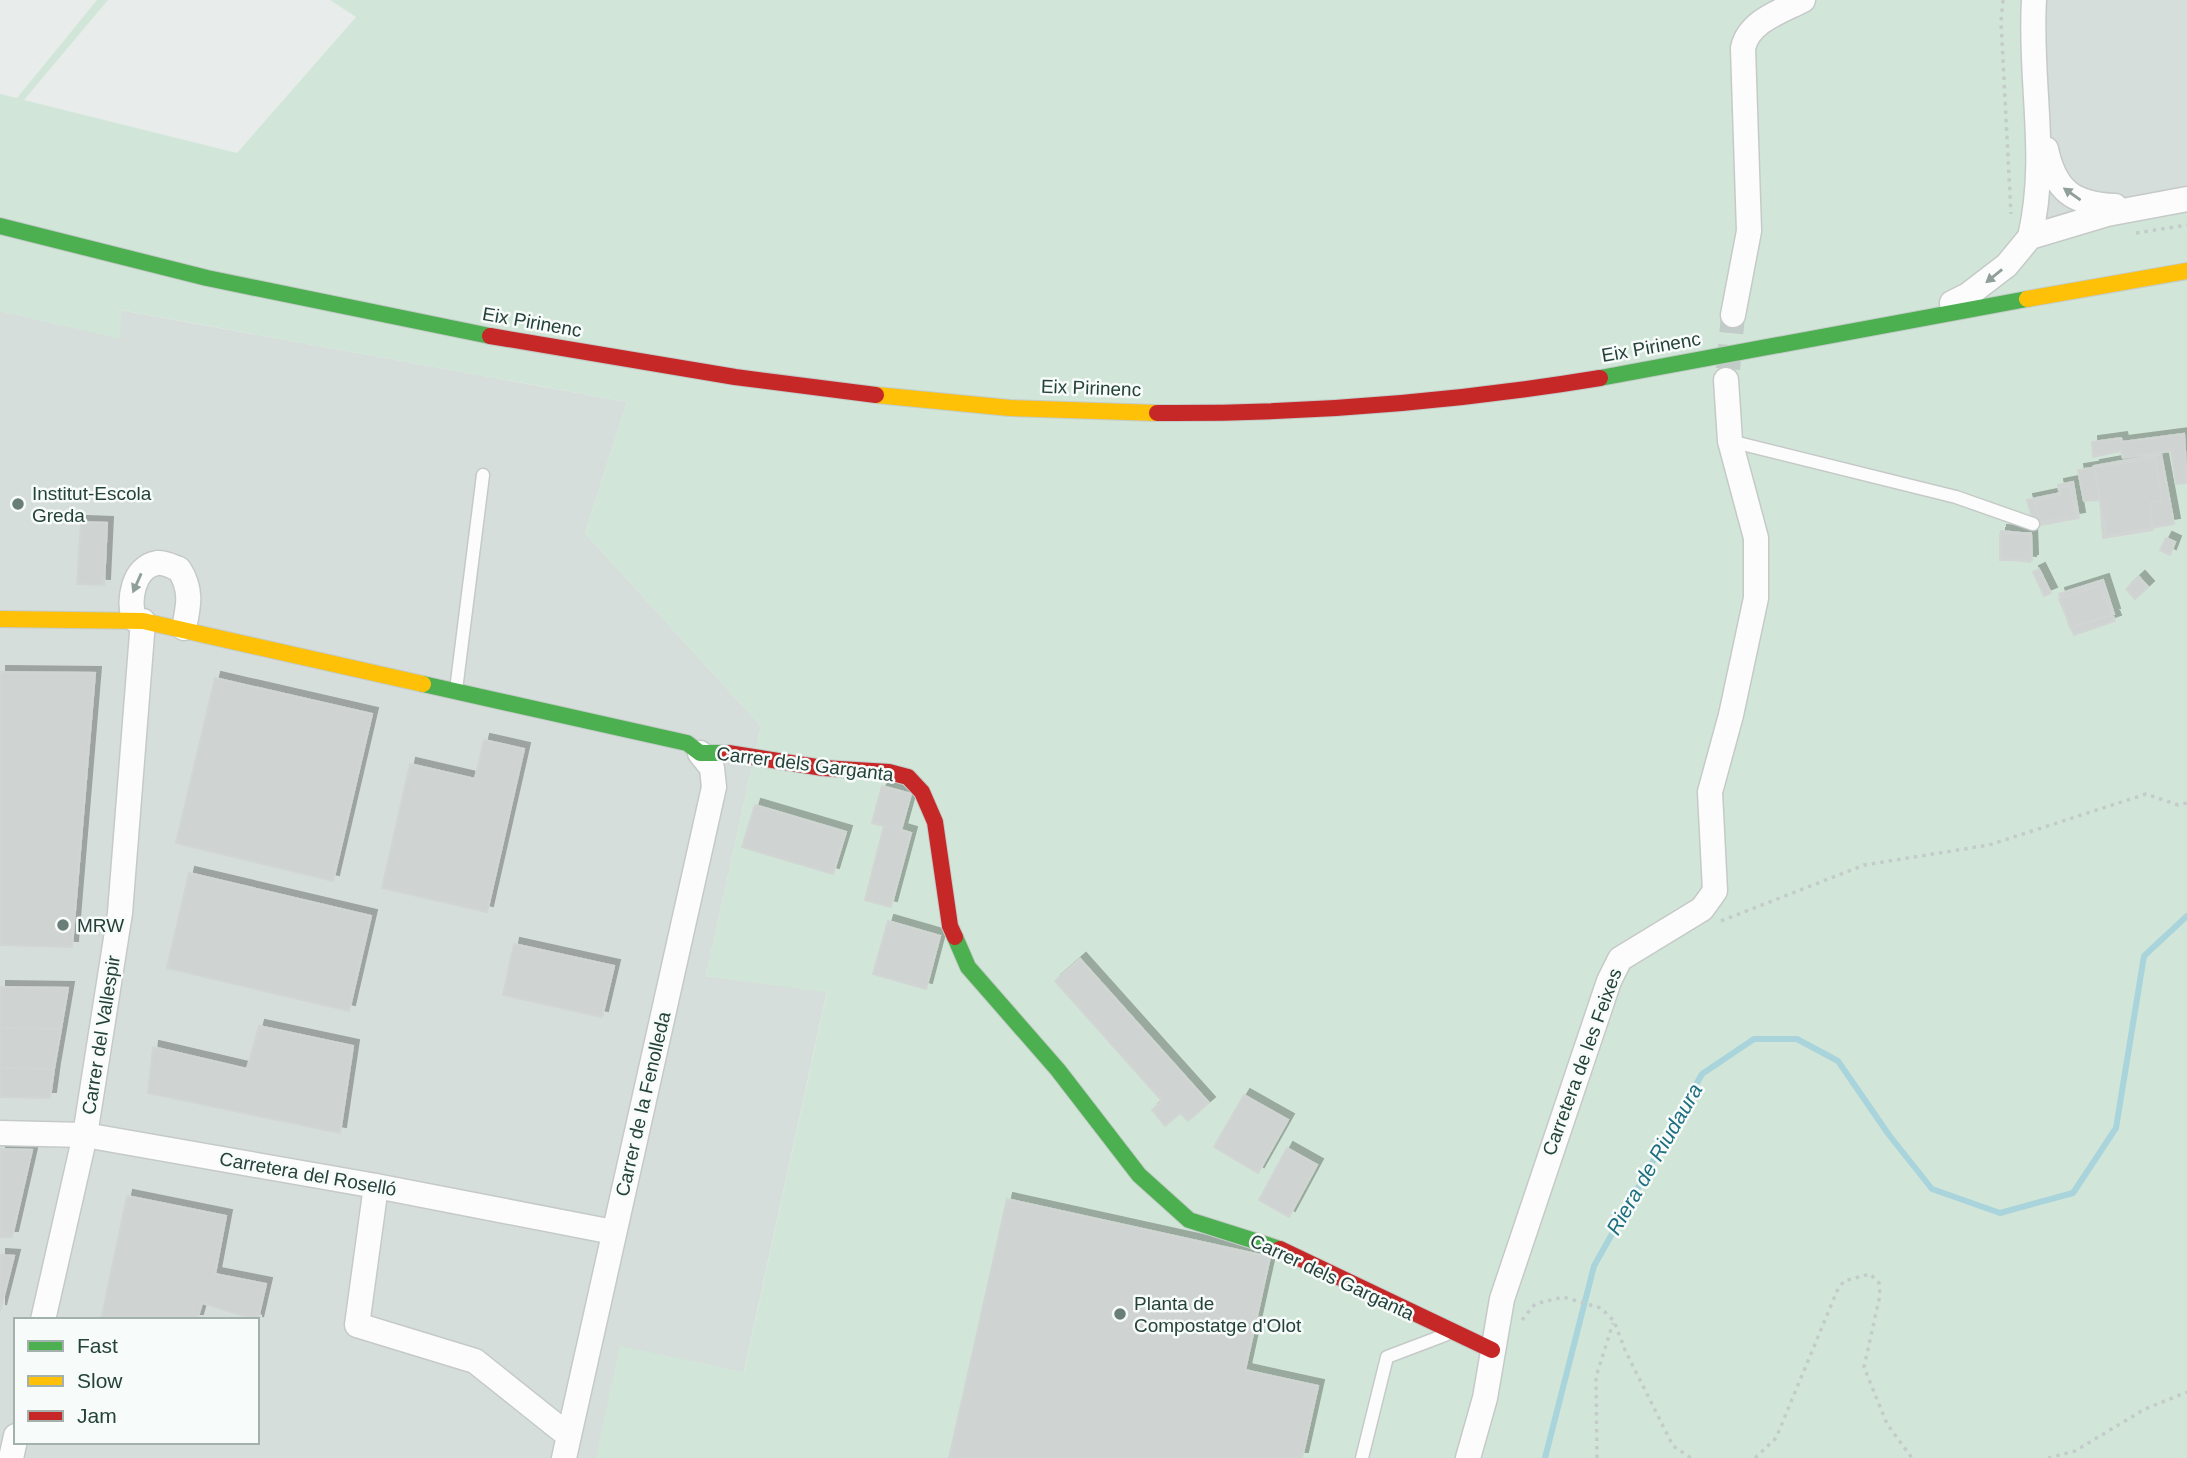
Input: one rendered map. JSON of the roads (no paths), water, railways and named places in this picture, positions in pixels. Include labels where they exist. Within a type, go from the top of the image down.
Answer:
[{"type":"main road","name":"Eix Pirinenc","points":[[0,226],[162,269],[393,318],[634,362],[839,391],[987,404],[1189,412],[1279,410],[1536,387],[1826,338],[1899,322],[2187,271]]},
{"type":"main road","points":[[138,243],[289,282],[393,318]]},
{"type":"main road","points":[[50,256],[101,266],[162,269]]},
{"type":"main road","name":"Carrer dels Garganta","points":[[0,619],[139,620],[687,743],[700,753],[726,753],[823,768],[889,772],[908,777],[922,792],[935,822],[950,926],[968,967],[1058,1070],[1139,1175],[1189,1220],[1270,1245],[1492,1350]]},
{"type":"street","points":[[1733,315],[1749,231],[1743,48],[1745,38],[1762,21],[1803,0]]},
{"type":"street","points":[[2031,237],[2040,181],[2034,0]]},
{"type":"street","points":[[2040,125],[2055,179],[2079,200],[2093,205],[2162,203]]},
{"type":"street","points":[[1899,322],[1968,295],[2007,265],[2031,237],[2073,222],[2187,198]]},
{"type":"street","name":"Carretera de les Feixes","points":[[1468,1458],[1485,1398],[1502,1299],[1523,1230],[1615,967],[1620,959],[1702,909],[1715,891],[1710,792],[1731,715],[1756,598],[1756,538],[1730,441],[1727,380]]},
{"type":"street","points":[[139,620],[130,608],[133,587],[144,569],[159,562],[179,569],[188,582],[190,604],[184,628]]},
{"type":"street","name":"Carrer del Vallespir","points":[[43,1318],[85,1135],[120,914],[139,620]]},
{"type":"street","name":"Carrer de la Fenolleda","points":[[567,1447],[714,787],[712,768],[700,753]]},
{"type":"street","name":"Carretera del Roselló","points":[[0,1133],[85,1135],[376,1186],[613,1233]]},
{"type":"street","points":[[376,1186],[357,1325],[475,1361],[567,1447]]},
{"type":"lane","points":[[1730,441],[1956,497],[2033,524]]},
{"type":"lane","points":[[456,691],[483,475]]},
{"type":"lane","points":[[1362,1458],[1387,1357],[1452,1332]]},
{"type":"waterway","name":"Riera de Riudaura","points":[[1545,1458],[1594,1266],[1702,1074],[1754,1039],[1797,1039],[1838,1061],[1889,1135],[1932,1189],[2000,1213],[2073,1193],[2116,1128],[2144,956],[2187,916]]},
{"type":"tunnel","points":[[1728,369],[1733,315]]},
{"type":"place","name":"Institut-Escola Greda","points":[[18,504]]},
{"type":"place","name":"MRW","points":[[63,925]]},
{"type":"place","name":"Planta de Compostatge d'Olot","points":[[1120,1314]]}]
